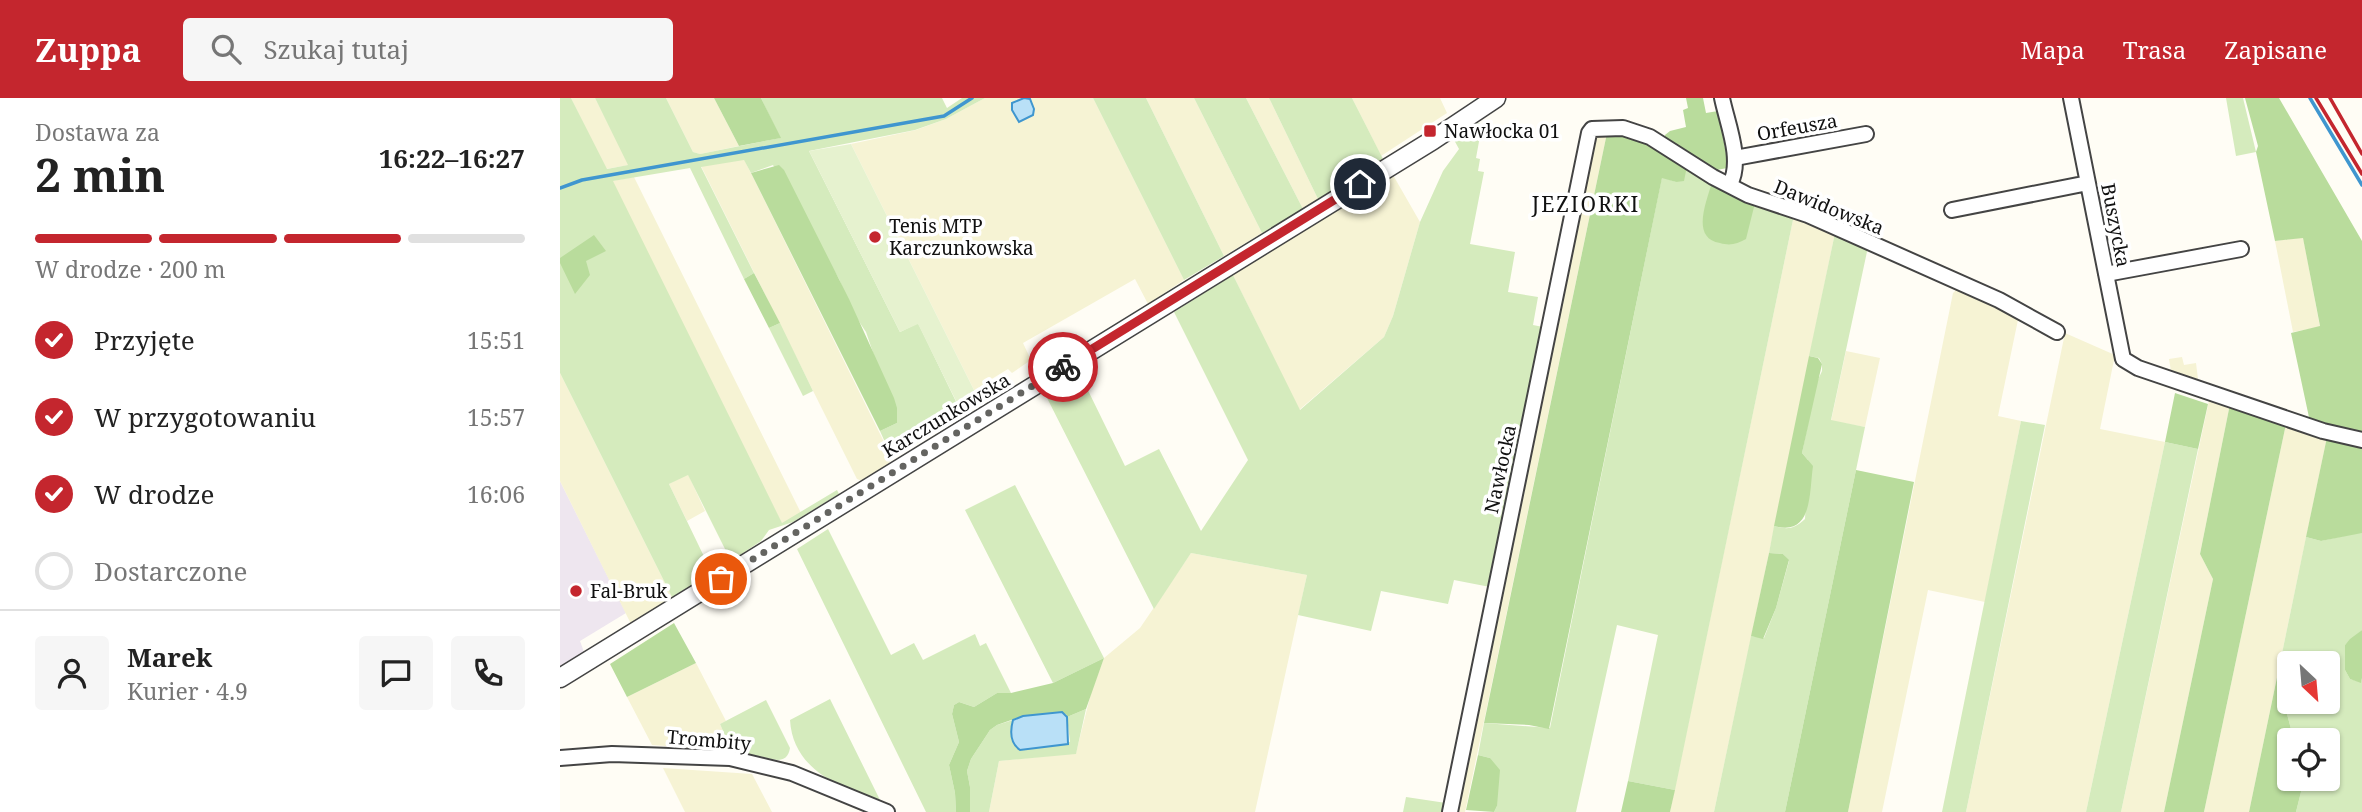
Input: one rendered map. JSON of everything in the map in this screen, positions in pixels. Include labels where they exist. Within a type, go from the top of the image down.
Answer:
[{"type":"street","name":"Karczunkowska","points":[[560,678],[1496,98]]},
{"type":"street","points":[[1721,98],[1735,158],[1730,184]]},
{"type":"street","name":"Buszycka","points":[[2071,98],[2123,359],[2138,368],[2323,431],[2362,440]]},
{"type":"street","name":"Dawidowska","points":[[1589,133],[1600,127],[1635,131],[1650,137],[1713,177],[1758,199],[1808,215],[1999,300],[2057,332]]},
{"type":"street","name":"Nawłocka","points":[[1450,812],[1589,133]]},
{"type":"street","name":"Orfeusza","points":[[1735,158],[1866,134]]},
{"type":"street","points":[[1952,210],[2088,183]]},
{"type":"street","points":[[2106,274],[2241,249]]},
{"type":"street","name":"Trombity","points":[[560,758],[612,754],[730,758],[792,773],[887,812]]},
{"type":"shaded area","points":[[571,98],[595,98],[629,165],[606,169]]},
{"type":"shaded area","points":[[666,98],[714,98],[739,146],[700,154],[693,152]]},
{"type":"shaded area","points":[[985,98],[1093,98],[1184,280],[1148,304],[1135,279],[1023,343],[1031,360],[1012,373],[1008,369],[990,380],[992,385],[976,394],[851,144],[916,130],[946,119]]},
{"type":"shaded area","points":[[1146,98],[1194,98],[1262,233],[1224,256]]},
{"type":"shaded area","points":[[1246,98],[1269,98],[1318,199],[1303,209]]},
{"type":"shaded area","points":[[1352,98],[1440,98],[1447,113],[1381,156]]},
{"type":"shaded area","points":[[1607,133],[1465,812],[1455,812],[1596,135]]},
{"type":"shaded area","points":[[744,159],[892,458],[887,466],[862,481],[857,479],[701,166]]},
{"type":"shaded area","points":[[1393,175],[1420,222],[1393,316],[1384,337],[1299,410],[1233,275]]},
{"type":"shaded area","points":[[634,177],[801,513],[782,524],[612,181]]},
{"type":"shaded area","points":[[1794,215],[1835,233],[1769,553],[1714,812],[1670,812]]},
{"type":"shaded area","points":[[2303,237],[2320,327],[2293,332],[2275,241]]},
{"type":"shaded area","points":[[1958,288],[2019,315],[1998,416],[2021,421],[1985,602],[1928,590],[1882,812],[1848,812],[1953,293]]},
{"type":"shaded area","points":[[2065,333],[2115,355],[2100,429],[2165,442],[2086,812],[1966,812]]},
{"type":"shaded area","points":[[1846,351],[1880,358],[1865,427],[1831,421]]},
{"type":"shaded area","points":[[2182,357],[2184,365],[2196,363],[2198,379],[2171,371],[2169,359]]},
{"type":"shaded area","points":[[560,373],[672,597],[631,624],[560,481]]},
{"type":"shaded area","points":[[2210,396],[2230,404],[2200,554],[2213,579],[2164,812],[2121,812]]},
{"type":"shaded area","points":[[2286,424],[2327,437],[2282,651],[2277,651],[2277,677],[2249,812],[2204,812]]},
{"type":"shaded area","points":[[688,474],[705,511],[687,521],[669,484]]},
{"type":"shaded area","name":"Fal-Bruk","points":[[560,481],[626,613],[580,641],[584,652],[560,666]]},
{"type":"shaded area","points":[[1191,553],[1307,575],[1255,812],[989,812],[999,761],[1076,753],[1091,693],[1104,658],[1140,628]]},
{"type":"shaded area","points":[[696,663],[726,721],[720,724],[732,751],[652,745],[627,697]]},
{"type":"shaded area","points":[[663,768],[752,774],[772,812],[685,812]]},
{"type":"green space","points":[[560,98],[571,98],[607,169],[628,165],[595,98],[666,98],[693,152],[700,154],[780,138],[761,98],[942,98],[947,108],[962,98],[985,98],[946,119],[915,130],[809,151],[900,332],[918,323],[963,416],[892,458],[880,431],[897,423],[866,332],[852,311],[839,279],[773,165],[751,173],[744,160],[701,167],[754,273],[744,279],[690,168],[613,181],[782,523],[837,490],[839,494],[793,522],[769,530],[761,541],[731,561],[688,475],[669,484],[712,573],[672,597],[560,373]]},
{"type":"green space","points":[[714,98],[761,98],[781,138],[739,146]]},
{"type":"green space","points":[[1093,98],[1146,98],[1224,256],[1184,280]]},
{"type":"green space","points":[[1194,98],[1246,98],[1303,209],[1262,233]]},
{"type":"green space","points":[[1269,98],[1352,98],[1383,159],[1318,199]]},
{"type":"green space","points":[[1686,98],[1703,98],[1706,113],[1718,111],[1727,168],[1717,170],[1709,167],[1665,140],[1665,135],[1670,131],[1686,127],[1683,110],[1688,108]]},
{"type":"green space","points":[[2226,98],[2243,98],[2256,152],[2236,156]]},
{"type":"green space","points":[[2245,98],[2279,98],[2362,241],[2362,433],[2310,422],[2291,333],[2320,326],[2303,238],[2275,241],[2256,152],[2258,146]]},
{"type":"green space","points":[[1477,122],[1482,125],[1476,158],[1480,159],[1478,171],[1484,172],[1470,244],[1515,252],[1508,292],[1538,297],[1533,325],[1543,327],[1490,587],[1454,580],[1448,604],[1381,591],[1371,631],[1298,615],[1307,575],[1191,553],[1154,609],[1044,392],[1079,372],[1125,466],[1159,449],[1201,531],[1248,460],[1174,312],[1233,275],[1300,410],[1384,337],[1393,316],[1420,222],[1443,171],[1459,149],[1453,138]]},
{"type":"green space","points":[[1607,133],[1639,139],[1687,166],[1684,181],[1662,178],[1549,729],[1529,725],[1484,723]]},
{"type":"green space","name":"Tenis MTP Karczunkowska","points":[[851,144],[976,394],[958,405],[918,324],[900,332],[809,151]]},
{"type":"green space","points":[[779,165],[784,170],[849,299],[894,398],[897,423],[880,431],[751,173]]},
{"type":"green space","points":[[1687,166],[1755,203],[1794,215],[1675,790],[1628,781],[1658,635],[1617,625],[1576,812],[1494,812],[1497,806],[1490,758],[1478,755],[1484,723],[1550,728],[1662,177],[1676,182]]},
{"type":"green space","points":[[1712,182],[1755,203],[1746,239],[1727,244],[1711,240],[1705,234],[1704,208]]},
{"type":"green space","points":[[1835,233],[1868,247],[1831,420],[1865,427],[1785,812],[1714,812],[1751,636],[1764,638],[1776,608],[1789,561],[1783,554],[1769,553],[1774,526],[1791,528],[1805,519],[1808,460],[1802,453],[1816,384],[1822,371],[1819,358],[1809,356]]},
{"type":"green space","points":[[594,235],[606,251],[586,261],[590,275],[575,294],[560,258]]},
{"type":"green space","points":[[754,273],[780,323],[769,328],[744,279]]},
{"type":"green space","points":[[780,323],[813,391],[803,396],[769,328]]},
{"type":"green space","points":[[1809,356],[1818,358],[1822,364],[1802,453],[1813,466],[1807,510],[1796,525],[1787,528],[1774,526]]},
{"type":"green space","points":[[2175,393],[2208,404],[2198,449],[2165,442]]},
{"type":"green space","points":[[2230,404],[2286,424],[2204,812],[2164,812],[2213,579],[2200,554]]},
{"type":"green space","points":[[2021,421],[2045,425],[1966,812],[1942,812]]},
{"type":"green space","points":[[2327,437],[2362,447],[2362,533],[2321,541],[2306,537]]},
{"type":"green space","points":[[2165,442],[2198,449],[2121,812],[2086,812]]},
{"type":"green space","points":[[1856,470],[1914,482],[1848,812],[1785,812]]},
{"type":"green space","points":[[1015,485],[1104,658],[1053,683],[965,510]]},
{"type":"green space","points":[[828,529],[891,655],[914,643],[923,660],[975,634],[980,646],[986,643],[1011,693],[997,693],[974,707],[959,702],[954,705],[952,714],[959,742],[949,765],[956,812],[926,812],[797,549]]},
{"type":"green space","points":[[2362,533],[2362,630],[2345,645],[2345,670],[2350,679],[2361,682],[2362,678],[2362,812],[2296,812],[2301,791],[2340,791],[2340,728],[2291,728],[2287,714],[2340,714],[2340,651],[2282,651],[2306,537],[2321,541]]},
{"type":"green space","points":[[1769,553],[1783,554],[1789,560],[1776,608],[1763,639],[1751,636]]},
{"type":"green space","points":[[674,623],[696,663],[627,697],[610,664]]},
{"type":"green space","points":[[2362,630],[2361,683],[2350,679],[2345,670],[2345,645]]},
{"type":"green space","points":[[1104,658],[1086,709],[1067,717],[1066,714],[1017,718],[990,730],[971,759],[967,771],[970,812],[956,812],[949,765],[959,742],[952,714],[954,705],[959,702],[974,707],[997,693],[1011,693],[1053,683]]},
{"type":"green space","points":[[2277,677],[2277,714],[2287,714],[2291,728],[2277,728],[2277,791],[2301,791],[2296,812],[2249,812]]},
{"type":"green space","points":[[830,699],[880,800],[835,783],[809,764],[800,752],[793,737],[790,720]]},
{"type":"green space","points":[[766,700],[790,748],[788,754],[777,760],[734,756],[720,724]]},
{"type":"green space","points":[[1086,709],[1076,754],[999,761],[989,812],[970,812],[967,771],[971,759],[990,730],[1013,720],[1012,724],[1070,742],[1067,717]]},
{"type":"green space","points":[[1478,755],[1490,758],[1500,770],[1497,806],[1494,812],[1466,810]]},
{"type":"green space","points":[[1628,781],[1675,790],[1670,812],[1621,812]]},
{"type":"green space","points":[[1406,797],[1446,803],[1444,812],[1403,812]]},
{"type":"water","points":[[1024,98],[1030,99],[1033,115],[1019,122],[1012,110],[1012,103]]},
{"type":"water","points":[[1062,712],[1067,717],[1068,744],[1020,750],[1014,744],[1011,732],[1013,720],[1023,716]]},
{"type":"waterway","points":[[560,188],[582,180],[944,116],[972,98]]},
{"type":"waterway","points":[[2310,98],[2362,185]]},
{"type":"railway","points":[[2316,98],[2362,174]]},
{"type":"railway","points":[[2330,98],[2362,154]]},
{"type":"way so far","points":[[721,579],[1063,367]]},
{"type":"place","name":"Nawłocka 01","points":[[1430,131]]},
{"type":"place","name":"Tenis MTP Karczunkowska","points":[[875,237]]},
{"type":"place","name":"Fal-Bruk","points":[[576,591]]},
{"type":"district","name":"JEZIORKI","points":[[1586,205]]},
{"type":"route","points":[[1063,367],[1360,184]]}]
